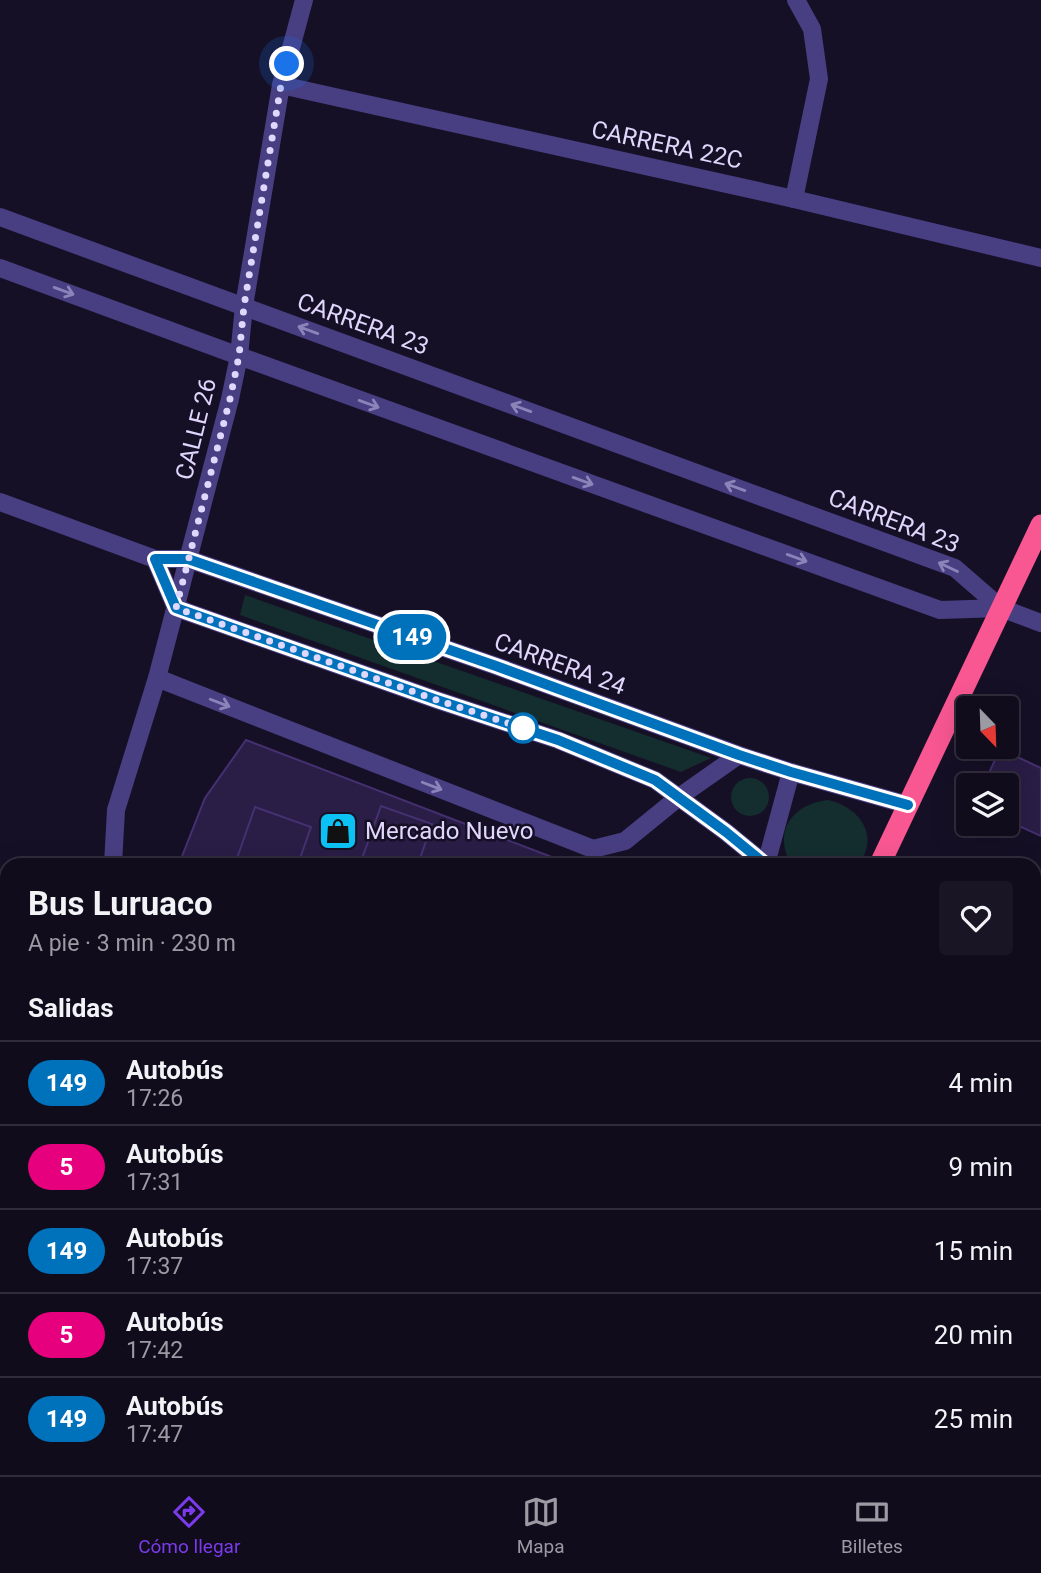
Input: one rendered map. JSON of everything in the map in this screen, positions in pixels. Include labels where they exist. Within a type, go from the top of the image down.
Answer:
[{"type":"highway","points":[[883,858],[1041,525]]},
{"type":"street","name":"CALLE 26","points":[[113,858],[116,810],[157,678],[230,399],[281,85],[304,0]]},
{"type":"street","points":[[794,199],[819,79],[812,29],[796,0]]},
{"type":"street","name":"CARRERA 22C","points":[[281,85],[794,199],[1041,258]]},
{"type":"street","name":"CARRERA 23","points":[[0,217],[955,568],[1001,608]]},
{"type":"street","points":[[0,268],[940,610],[1001,608],[1041,623]]},
{"type":"street","name":"CARRERA 24","points":[[0,502],[155,559],[188,559],[496,666],[739,755],[908,805]]},
{"type":"street","points":[[155,559],[176,608],[558,740],[655,780],[758,858]]},
{"type":"street","points":[[157,678],[593,849],[625,841],[679,797],[739,755]]},
{"type":"street","points":[[768,858],[791,772]]},
{"type":"green space","points":[[245,595],[711,758],[681,772],[240,615]]},
{"type":"green space","points":[[750,778],[764,783],[769,797],[764,811],[750,816],[736,811],[731,797],[736,783]]},
{"type":"green space","points":[[828,800],[849,809],[857,816],[867,833],[862,858],[788,858],[784,841],[789,821],[805,807]]},
{"type":"building","name":"Mercado Nuevo","points":[[246,740],[554,858],[181,858],[205,798]]},
{"type":"building","points":[[1019,758],[1041,768],[1041,836],[1019,826],[1019,773],[989,773],[995,760]]},
{"type":"building","points":[[381,806],[432,824],[420,858],[362,858]]},
{"type":"building","points":[[255,807],[311,827],[300,858],[237,858]]},
{"type":"bus line","name":"149","points":[[758,858],[655,780],[558,740],[176,608],[155,559],[188,559],[496,666],[739,755],[908,805]]},
{"type":"place","name":"Mercado Nuevo","points":[[338,831]]},
{"type":"route","points":[[287,64],[281,85],[244,306],[239,356],[176,608],[523,728]]}]
